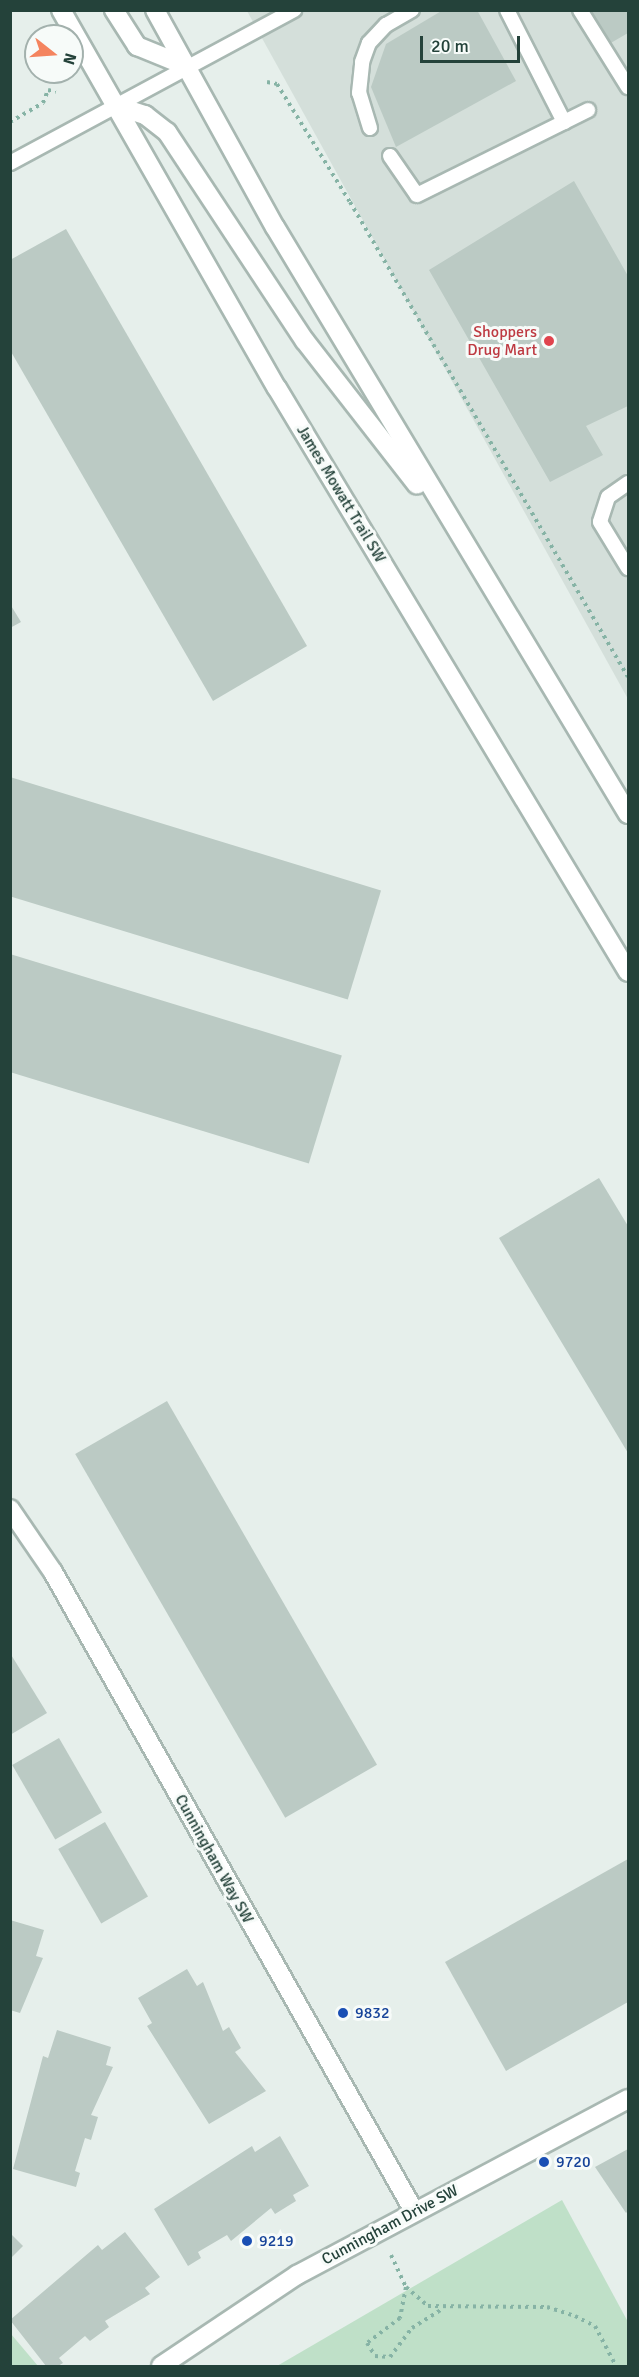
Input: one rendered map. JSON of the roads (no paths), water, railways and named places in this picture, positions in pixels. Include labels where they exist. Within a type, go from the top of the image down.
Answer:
[{"type":"main road","name":"James Mowatt Trail SW","points":[[61,10],[114,105],[628,972]]},
{"type":"main road","points":[[114,10],[137,45],[186,66]]},
{"type":"main road","points":[[155,10],[464,546],[628,814]]},
{"type":"main road","points":[[114,105],[145,116],[167,132],[305,341],[464,546]]},
{"type":"main road","name":"Cunningham Way SW","points":[[10,1509],[53,1572],[414,2211]]},
{"type":"main road","name":"Cunningham Drive SW","points":[[161,2367],[297,2275],[628,2099]]},
{"type":"lane","points":[[10,163],[186,66],[250,38],[294,10]]},
{"type":"lane","points":[[370,128],[359,93],[362,62],[369,43],[387,25],[412,10]]},
{"type":"lane","points":[[507,10],[564,122]]},
{"type":"lane","points":[[580,10],[628,87]]},
{"type":"lane","points":[[390,156],[417,195],[588,110]]},
{"type":"lane","points":[[628,483],[608,497],[600,522],[628,568]]},
{"type":"place","name":"Shoppers Drug Mart","points":[[549,341]]},
{"type":"place","name":"9832","points":[[343,2013]]},
{"type":"place","name":"9720","points":[[544,2162]]},
{"type":"place","name":"9219","points":[[247,2241]]}]
